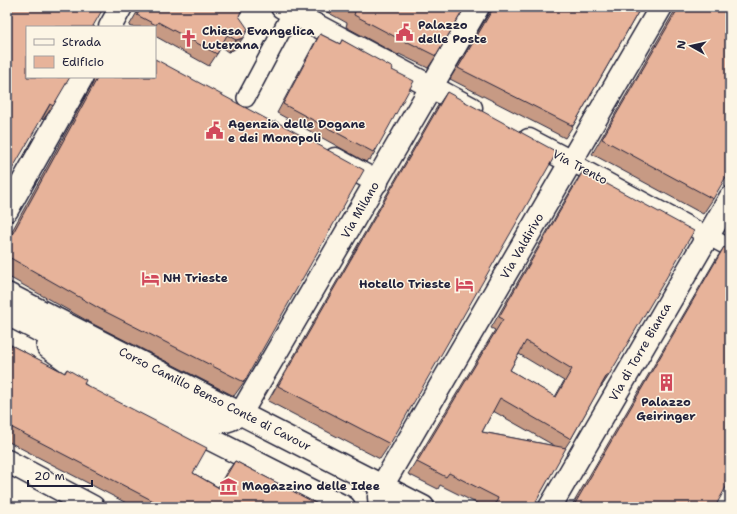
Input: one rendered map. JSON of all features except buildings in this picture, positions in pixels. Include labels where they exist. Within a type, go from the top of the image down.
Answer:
[{"type":"main road","points":[[111,26],[121,7]]},
{"type":"main road","name":"Via Milano","points":[[241,412],[377,182],[478,7]]},
{"type":"main road","name":"Via Valdirivo","points":[[382,486],[661,7]]},
{"type":"main road","points":[[285,13],[486,117]]},
{"type":"main road","points":[[7,210],[81,78]]},
{"type":"main road","points":[[224,99],[249,106]]},
{"type":"main road","name":"Via Trento","points":[[513,131],[571,162]]},
{"type":"main road","points":[[315,148],[377,182]]},
{"type":"main road","name":"Via di Torre Bianca","points":[[550,507],[730,198]]},
{"type":"main road","name":"Corso Camillo Benso Conte di Cavour","points":[[7,294],[241,412],[423,507]]},
{"type":"main road","points":[[10,315],[210,419],[228,421],[241,412]]},
{"type":"main road","points":[[10,315],[62,358],[92,379],[344,507]]},
{"type":"main road","points":[[7,461],[93,507]]},
{"type":"main road","points":[[380,507],[379,497],[382,486]]},
{"type":"street","points":[[249,106],[285,13]]},
{"type":"street","name":"Via Trento","points":[[571,162],[730,248]]},
{"type":"place","name":"Palazzo delle Poste","points":[[405,32]]},
{"type":"place","name":"Chiesa Evangelica Luterana","points":[[189,38]]},
{"type":"place","name":"Agenzia delle Dogane e dei Monopoli","points":[[215,131]]},
{"type":"place","name":"NH Trieste","points":[[150,278]]},
{"type":"place","name":"Hotello Trieste","points":[[464,284]]},
{"type":"place","name":"Palazzo Geiringer","points":[[666,383]]},
{"type":"place","name":"Magazzino delle Idee","points":[[229,486]]}]
